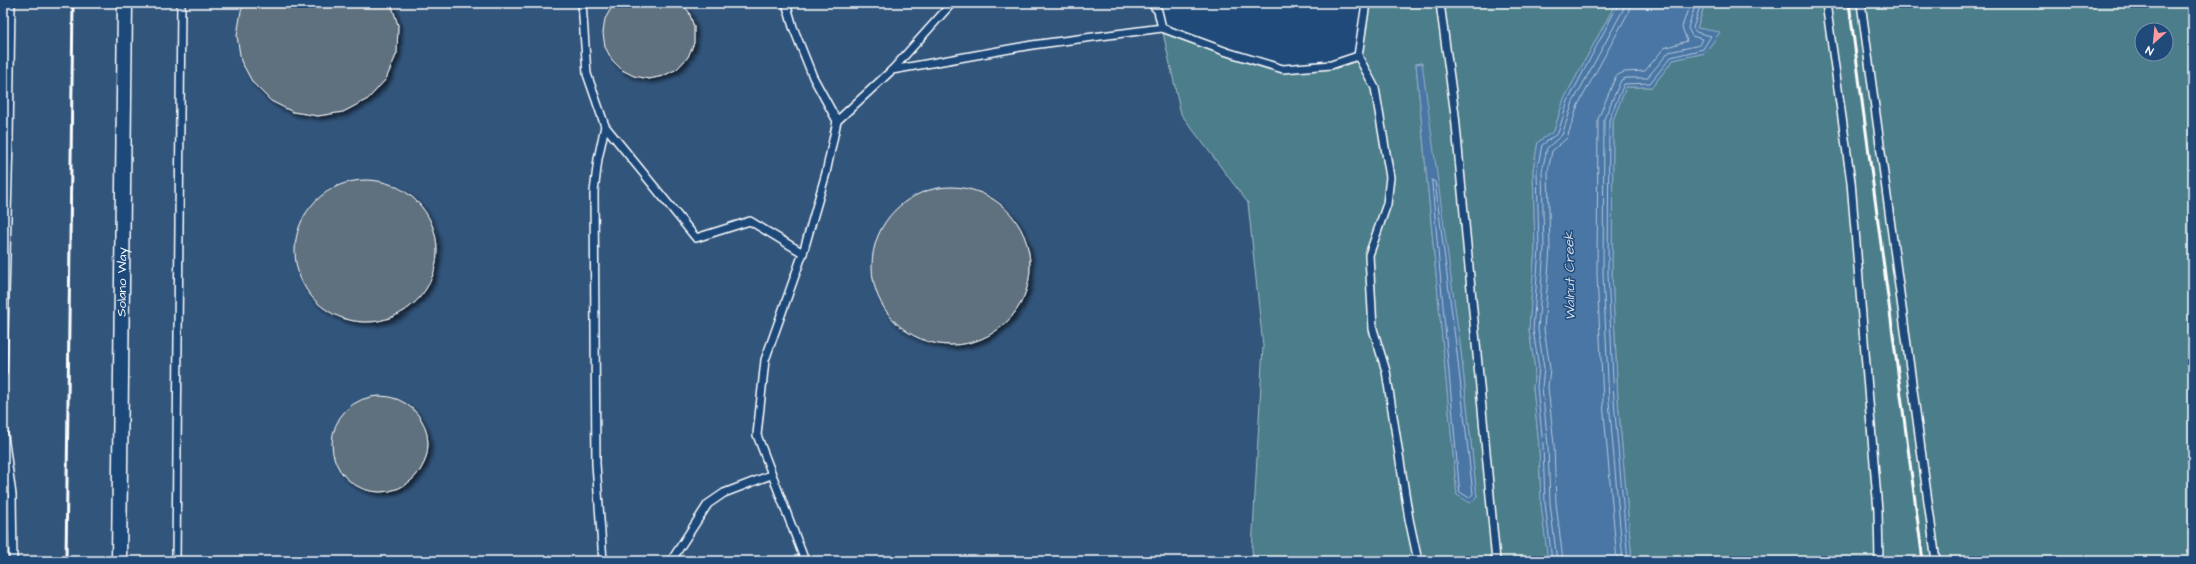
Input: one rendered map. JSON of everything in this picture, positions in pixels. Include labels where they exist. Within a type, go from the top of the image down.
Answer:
[{"type":"street","name":"Solano Way","points":[[119,561],[125,3]]},
{"type":"lane","points":[[3,372],[6,138],[11,3]]},
{"type":"lane","points":[[176,561],[181,3]]},
{"type":"lane","points":[[582,3],[587,74],[605,126],[696,238],[750,221],[803,253]]},
{"type":"lane","points":[[786,3],[793,27],[813,77],[837,121]]},
{"type":"lane","points":[[805,561],[771,476],[757,435],[765,360],[803,253],[826,173],[837,121],[892,70],[952,3]]},
{"type":"lane","points":[[1151,3],[1158,11],[1162,28]]},
{"type":"lane","points":[[1366,3],[1358,56],[1375,88],[1390,177],[1387,204],[1369,255],[1373,330],[1386,371],[1409,520],[1418,561]]},
{"type":"lane","points":[[1440,3],[1456,123],[1496,561]]},
{"type":"lane","points":[[1826,3],[1851,182],[1878,511],[1879,561]]},
{"type":"lane","points":[[1861,3],[1936,561]]},
{"type":"lane","points":[[892,70],[1032,45],[1162,28],[1227,52],[1284,69],[1331,66],[1358,56]]},
{"type":"lane","points":[[603,561],[596,464],[594,192],[598,160],[605,126]]},
{"type":"lane","points":[[3,428],[12,495],[13,561]]},
{"type":"lane","points":[[671,561],[708,504],[724,493],[771,476]]},
{"type":"shaded area","points":[[3,3],[1151,3],[1158,11],[1181,114],[1248,203],[1263,346],[1252,550],[1254,561],[3,561]]},
{"type":"green space","points":[[1366,3],[1616,3],[1564,99],[1554,131],[1538,142],[1533,170],[1535,248],[1529,330],[1535,369],[1533,387],[1539,446],[1541,504],[1548,561],[1254,561],[1252,550],[1263,346],[1248,203],[1181,114],[1162,28],[1284,69],[1331,65],[1357,56]],"holes":[[[1421,63],[1461,352],[1477,497],[1457,495],[1416,64]]]},
{"type":"green space","points":[[1705,3],[2193,3],[2193,561],[1632,561],[1618,401],[1612,274],[1613,120],[1626,87],[1652,87],[1673,60],[1705,53],[1719,33],[1697,28]]},
{"type":"water","name":"Walnut Creek","points":[[1616,3],[1705,3],[1697,28],[1720,32],[1705,53],[1673,60],[1652,87],[1626,87],[1613,120],[1612,274],[1618,401],[1632,561],[1548,561],[1541,504],[1539,446],[1533,387],[1535,369],[1529,330],[1535,248],[1533,170],[1538,142],[1554,131],[1564,99]]},
{"type":"water","points":[[1422,63],[1461,352],[1477,497],[1470,503],[1457,495],[1416,64]]},
{"type":"building","points":[[245,3],[391,3],[398,25],[397,53],[386,79],[368,99],[343,112],[318,116],[293,112],[271,101],[253,83],[241,61],[237,36],[241,11]]},
{"type":"building","points":[[614,3],[682,3],[689,12],[694,27],[694,43],[688,57],[677,69],[663,76],[649,79],[634,76],[622,70],[612,60],[605,47],[603,33],[605,19]]},
{"type":"building","points":[[359,180],[373,180],[400,188],[421,206],[432,224],[436,237],[436,265],[429,285],[411,306],[400,314],[387,319],[373,322],[359,322],[332,314],[311,296],[303,285],[298,272],[295,258],[295,244],[303,217],[321,196],[332,188],[345,183]]},
{"type":"building","points":[[959,187],[974,190],[988,196],[1007,210],[1017,222],[1027,243],[1030,266],[1027,289],[1017,310],[1007,322],[995,332],[974,342],[959,345],[943,345],[928,342],[907,332],[895,322],[885,310],[875,289],[873,281],[872,258],[875,243],[885,222],[895,210],[907,200],[928,190],[936,188]]},
{"type":"building","points":[[380,396],[398,400],[414,410],[424,426],[428,444],[424,462],[414,478],[398,488],[380,492],[362,488],[346,478],[336,462],[332,444],[336,426],[346,410],[362,400]]},
{"type":"railway","points":[[66,561],[73,3]]},
{"type":"railway","points":[[1849,3],[1923,561]]}]
